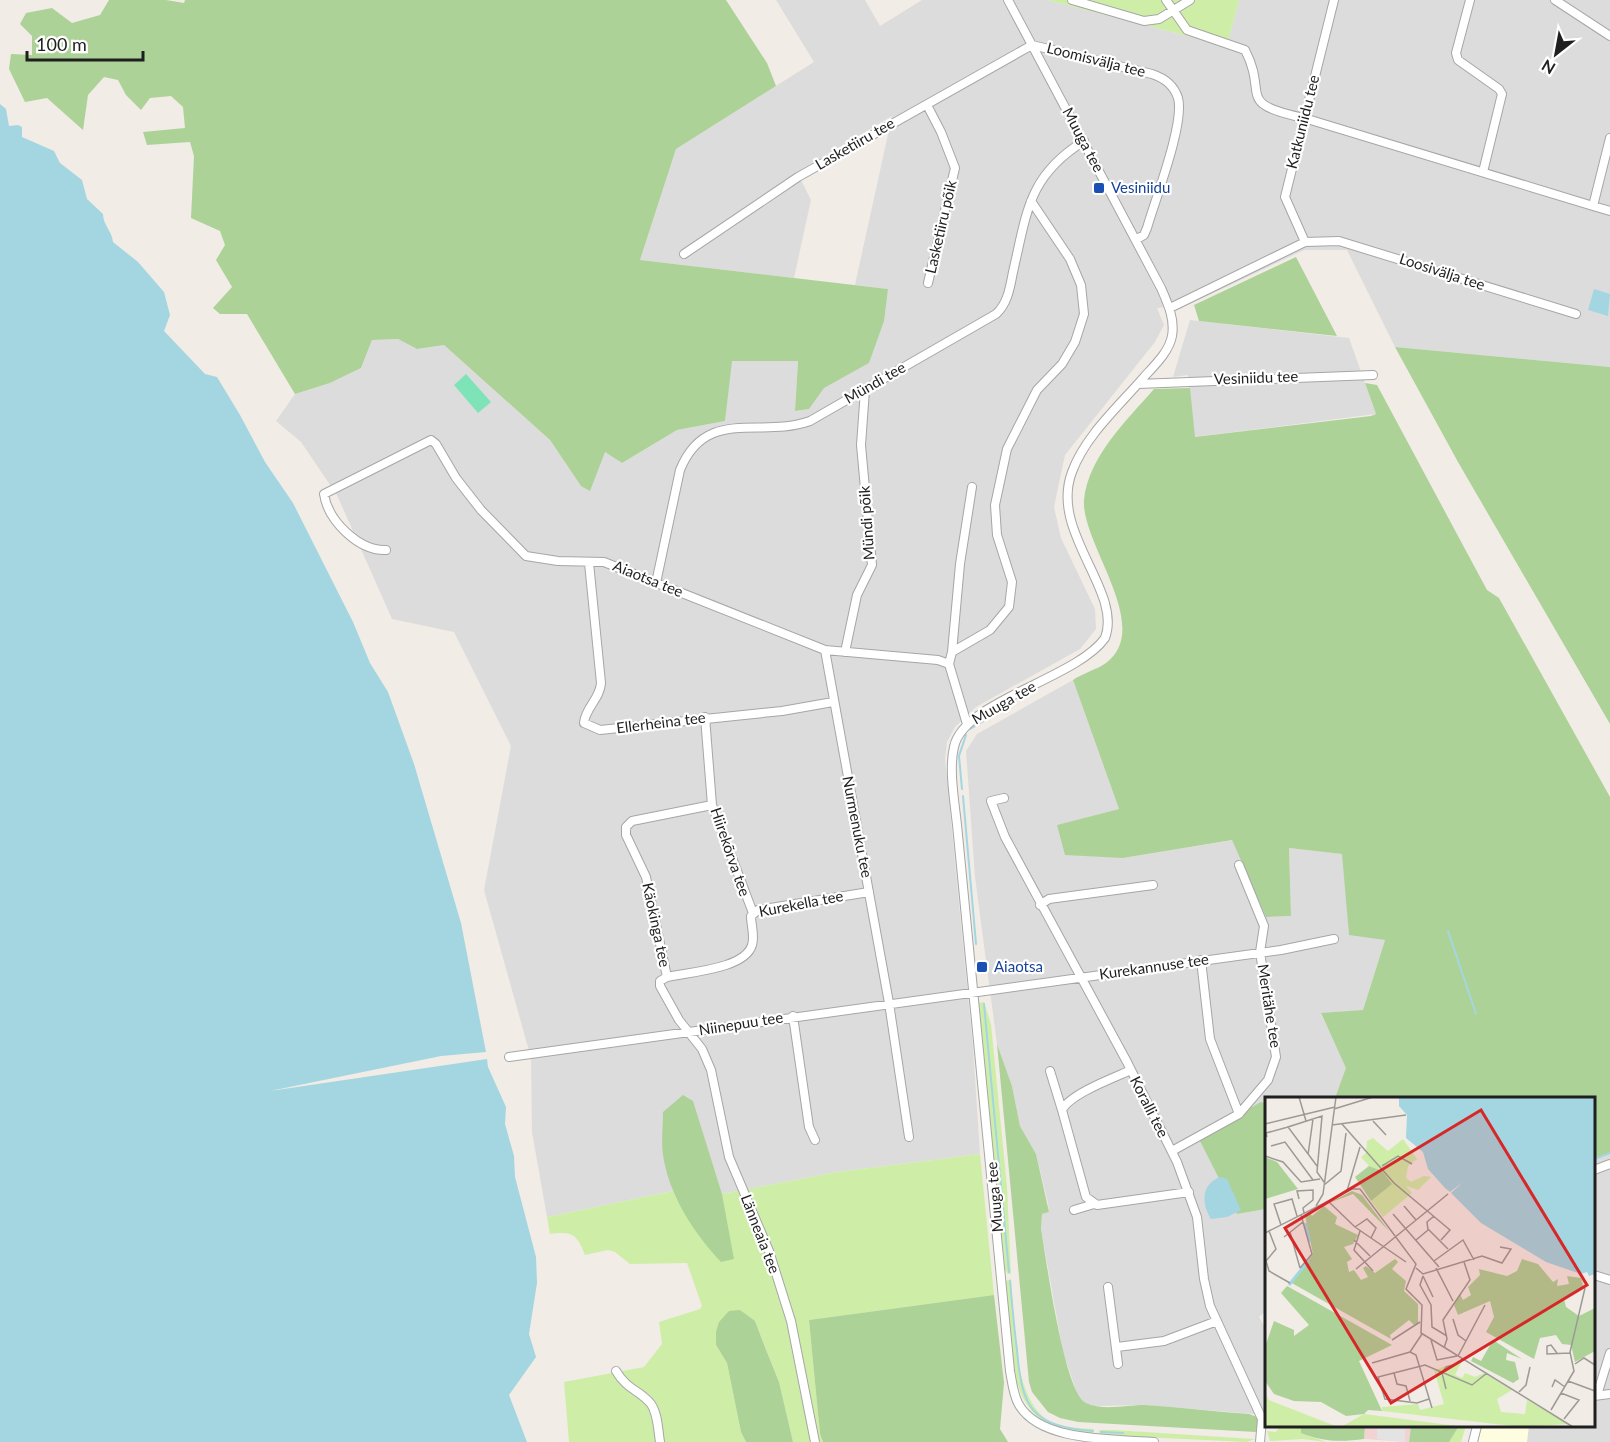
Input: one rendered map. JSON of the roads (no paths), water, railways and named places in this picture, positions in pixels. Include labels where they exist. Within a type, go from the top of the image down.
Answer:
[{"type":"street","name":"Muuga tee","points":[[1008,0],[1137,239],[1173,318],[1170,342],[1080,455],[1067,491],[1068,514],[1107,614],[1105,638],[1082,660],[967,724],[955,740],[952,757],[973,993],[1014,1392],[1024,1413],[1047,1431],[1105,1440],[1154,1442]]},
{"type":"street","points":[[1072,0],[1144,21],[1159,19],[1190,0]]},
{"type":"street","points":[[1166,0],[1180,23],[1192,34],[1245,50],[1257,96],[1263,106],[1610,211]]},
{"type":"street","name":"Katkuniidu tee","points":[[1305,242],[1285,197],[1334,0]]},
{"type":"street","points":[[1470,0],[1456,53],[1458,60],[1499,88],[1502,94],[1484,172]]},
{"type":"street","points":[[1555,0],[1610,36]]},
{"type":"street","name":"Lasketiiru tee","points":[[684,254],[798,177],[1032,45]]},
{"type":"street","name":"Loomisvälja tee","points":[[1032,45],[1152,74],[1161,77],[1176,92],[1179,114],[1147,228],[1144,235],[1137,239]]},
{"type":"street","name":"Lasketiiru põik","points":[[927,105],[941,132],[955,168],[928,283]]},
{"type":"street","points":[[1593,206],[1610,138]]},
{"type":"street","name":"Mündi tee","points":[[656,583],[680,470],[685,457],[714,431],[747,427],[797,426],[988,320],[1001,309],[1009,292],[1031,201],[1047,171],[1067,152],[1084,141]]},
{"type":"street","points":[[952,652],[990,630],[1009,607],[1012,582],[998,535],[995,505],[1006,449],[1037,390],[1062,364],[1075,342],[1083,314],[1082,285],[1070,259],[1031,201]]},
{"type":"street","points":[[1170,308],[1305,242]]},
{"type":"street","name":"Loosivälja tee","points":[[1305,242],[1350,243],[1576,314]]},
{"type":"street","name":"Vesiniidu tee","points":[[1138,384],[1373,375]]},
{"type":"street","name":"Mündi põik","points":[[845,652],[857,596],[872,566],[861,445],[865,390]]},
{"type":"street","name":"Aiaotsa tee","points":[[386,550],[374,550],[339,526],[326,503],[324,494],[431,440],[481,510],[526,556],[539,560],[604,562],[825,650],[938,660],[949,664]]},
{"type":"street","points":[[967,724],[949,664],[972,487]]},
{"type":"street","name":"Ellerheina tee","points":[[589,563],[601,683],[600,694],[585,715],[584,723],[600,730],[705,717],[782,711],[833,702]]},
{"type":"street","name":"Nurmenuku tee","points":[[825,650],[889,1003],[909,1137]]},
{"type":"street","name":"Hiirekõrva tee","points":[[705,717],[712,805],[753,913]]},
{"type":"street","name":"Koralli tee","points":[[1004,798],[992,801],[1016,859],[1131,1070],[1172,1151],[1189,1192],[1197,1217],[1206,1288],[1217,1321],[1262,1419],[1260,1442]]},
{"type":"street","name":"Käokinga tee","points":[[690,1032],[660,986],[660,981],[667,977],[646,877],[626,835],[626,828],[632,821],[712,805]]},
{"type":"street","name":"Meritähe tee","points":[[1172,1151],[1239,1114],[1268,1080],[1276,1057],[1260,952],[1263,918],[1239,865]]},
{"type":"street","points":[[1040,905],[1049,899],[1153,885]]},
{"type":"street","name":"Kurekella tee","points":[[667,977],[737,962],[747,954],[753,941],[751,924],[753,913],[869,892]]},
{"type":"street","name":"Kurekannuse tee","points":[[973,993],[1260,952],[1334,939]]},
{"type":"street","points":[[1201,960],[1210,1039],[1239,1114]]},
{"type":"street","name":"Niinepuu tee","points":[[509,1057],[793,1016],[973,993]]},
{"type":"street","points":[[793,1016],[809,1127],[815,1140]]},
{"type":"street","name":"Länneaia tee","points":[[690,1032],[702,1049],[711,1070],[729,1156],[769,1251],[791,1321],[814,1442]]},
{"type":"street","points":[[1062,1110],[1068,1102],[1083,1093],[1131,1070]]},
{"type":"street","points":[[1050,1071],[1086,1197],[1094,1204]]},
{"type":"street","points":[[1595,1169],[1610,1164]]},
{"type":"street","points":[[1074,1210],[1094,1204],[1189,1192]]},
{"type":"street","points":[[1595,1276],[1610,1280]]},
{"type":"street","points":[[1108,1287],[1118,1364]]},
{"type":"street","points":[[1117,1347],[1164,1341],[1217,1321]]},
{"type":"street","points":[[1610,1353],[1595,1396],[1610,1394]]},
{"type":"street","points":[[616,1371],[625,1385],[650,1402],[660,1442]]},
{"type":"street","points":[[1473,1442],[1477,1427]]},
{"type":"water","points":[[0,104],[6,109],[9,126],[22,127],[22,137],[54,151],[60,163],[82,180],[87,199],[103,214],[113,242],[138,262],[164,292],[170,315],[164,331],[205,374],[217,377],[265,462],[293,503],[353,622],[370,663],[388,692],[414,764],[461,923],[486,1052],[441,1056],[270,1091],[487,1059],[488,1067],[506,1107],[505,1124],[514,1156],[515,1177],[536,1257],[537,1283],[529,1334],[536,1357],[509,1395],[527,1442],[0,1442]]},
{"type":"water","points":[[1594,289],[1610,294],[1608,316],[1588,310]]},
{"type":"water","points":[[1221,1177],[1227,1179],[1241,1210],[1227,1217],[1211,1219],[1204,1201],[1206,1189],[1214,1180]]},
{"type":"waterway","points":[[970,729],[1004,709]]},
{"type":"waterway","points":[[962,789],[959,756],[966,735]]},
{"type":"waterway","points":[[963,796],[976,944]]},
{"type":"waterway","points":[[1448,931],[1476,1014]]},
{"type":"waterway","points":[[984,1004],[1009,1272]]},
{"type":"waterway","points":[[1595,1159],[1610,1153]]},
{"type":"waterway","points":[[1010,1281],[1019,1370],[1027,1400],[1043,1418],[1056,1424],[1093,1431]]},
{"type":"waterway","points":[[1101,1432],[1123,1433]]},
{"type":"place","name":"Vesiniidu","points":[[1099,188]]},
{"type":"place","name":"Aiaotsa","points":[[982,967]]}]
